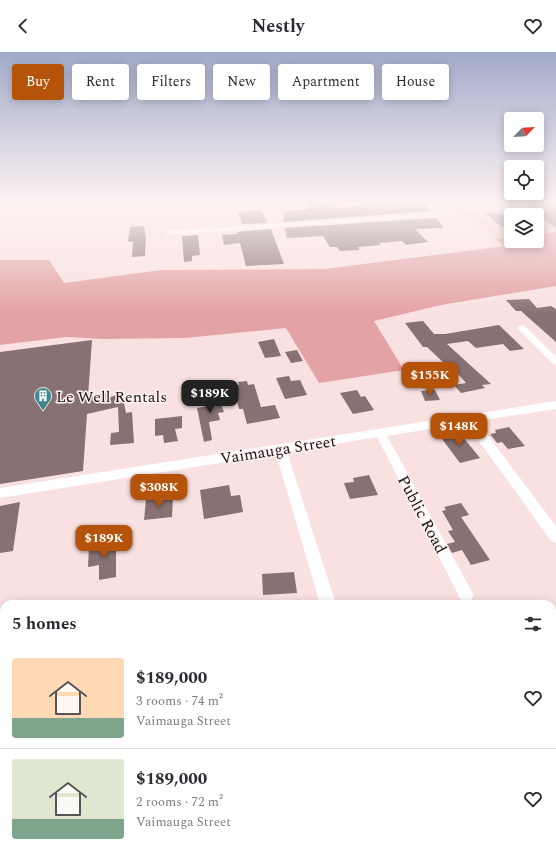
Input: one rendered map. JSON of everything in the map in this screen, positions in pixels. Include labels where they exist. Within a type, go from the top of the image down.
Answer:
[{"type":"street","points":[[522,328],[556,362]]},
{"type":"street","name":"Vaimauga Street","points":[[0,493],[556,405]]},
{"type":"street","points":[[469,419],[556,537]]},
{"type":"street","name":"Public Road","points":[[380,433],[466,595]]},
{"type":"street","points":[[280,448],[327,600]]},
{"type":"shaded area","points":[[496,240],[504,240],[504,245]]},
{"type":"shaded area","points":[[544,240],[556,240],[556,286],[441,305],[374,321],[404,370],[319,383],[286,328],[185,338],[103,339],[66,337],[0,345],[0,260],[49,260],[64,283],[162,270],[325,269],[504,246],[504,248],[544,248]]},
{"type":"building","points":[[128,240],[146,240],[145,256],[132,257],[133,242],[128,241]]},
{"type":"building","points":[[182,240],[198,240],[200,255],[192,256],[192,261],[184,262]]},
{"type":"building","points":[[223,240],[275,240],[284,264],[246,266],[240,243],[224,245]]},
{"type":"building","points":[[325,240],[426,240],[428,242],[406,245],[402,241],[379,243],[381,245],[358,247],[359,250],[340,251],[337,247],[330,247]]},
{"type":"building","points":[[529,299],[537,308],[551,306],[556,309],[556,342],[521,311],[516,311],[506,300]]},
{"type":"building","points":[[423,321],[434,334],[445,334],[499,325],[524,349],[510,351],[503,344],[476,348],[468,341],[447,344],[491,384],[482,385],[485,388],[461,393],[454,385],[466,383],[451,366],[448,367],[427,347],[423,347],[405,323]]},
{"type":"building","points":[[274,339],[281,356],[265,358],[258,342]]},
{"type":"building","name":"Le Well Rentals","points":[[92,340],[88,397],[106,393],[108,398],[122,393],[126,413],[132,412],[134,443],[110,445],[111,433],[119,432],[118,407],[87,414],[83,471],[0,484],[0,352]]},
{"type":"building","points":[[297,350],[303,361],[291,363],[285,352]]},
{"type":"building","points":[[289,376],[291,381],[300,380],[307,395],[285,399],[276,378]]},
{"type":"building","points":[[247,381],[248,385],[254,384],[261,407],[275,405],[280,418],[247,424],[243,409],[239,409],[233,386],[239,385],[238,382]]},
{"type":"building","points":[[357,390],[361,397],[365,396],[374,410],[353,414],[340,393]]},
{"type":"building","points":[[435,390],[440,400],[425,401],[421,391]]},
{"type":"building","points":[[216,391],[224,412],[218,413],[220,420],[209,422],[212,440],[204,442],[197,408],[208,406],[204,393]]},
{"type":"building","points":[[182,416],[182,428],[175,429],[178,441],[164,443],[163,435],[155,436],[155,419]]},
{"type":"building","points":[[509,427],[525,446],[508,449],[502,442],[497,443],[490,434],[496,433],[495,430]]},
{"type":"building","points":[[458,431],[480,458],[460,463],[439,435]]},
{"type":"building","points":[[369,475],[378,495],[350,499],[344,483],[354,482],[353,478]]},
{"type":"building","points":[[229,485],[231,496],[240,495],[243,512],[204,519],[200,490]]},
{"type":"building","points":[[173,497],[172,517],[144,520],[146,499]]},
{"type":"building","points":[[20,502],[13,551],[0,553],[0,506]]},
{"type":"building","points":[[461,503],[469,515],[461,517],[490,560],[471,565],[462,550],[452,553],[447,544],[455,542],[448,531],[453,530],[442,511],[446,510],[444,507]]},
{"type":"building","points":[[116,540],[116,577],[99,580],[99,565],[88,567],[89,545]]},
{"type":"building","points":[[294,572],[297,593],[263,595],[262,574]]},
{"type":"place","name":"Le Well Rentals","points":[[43,411]]}]
